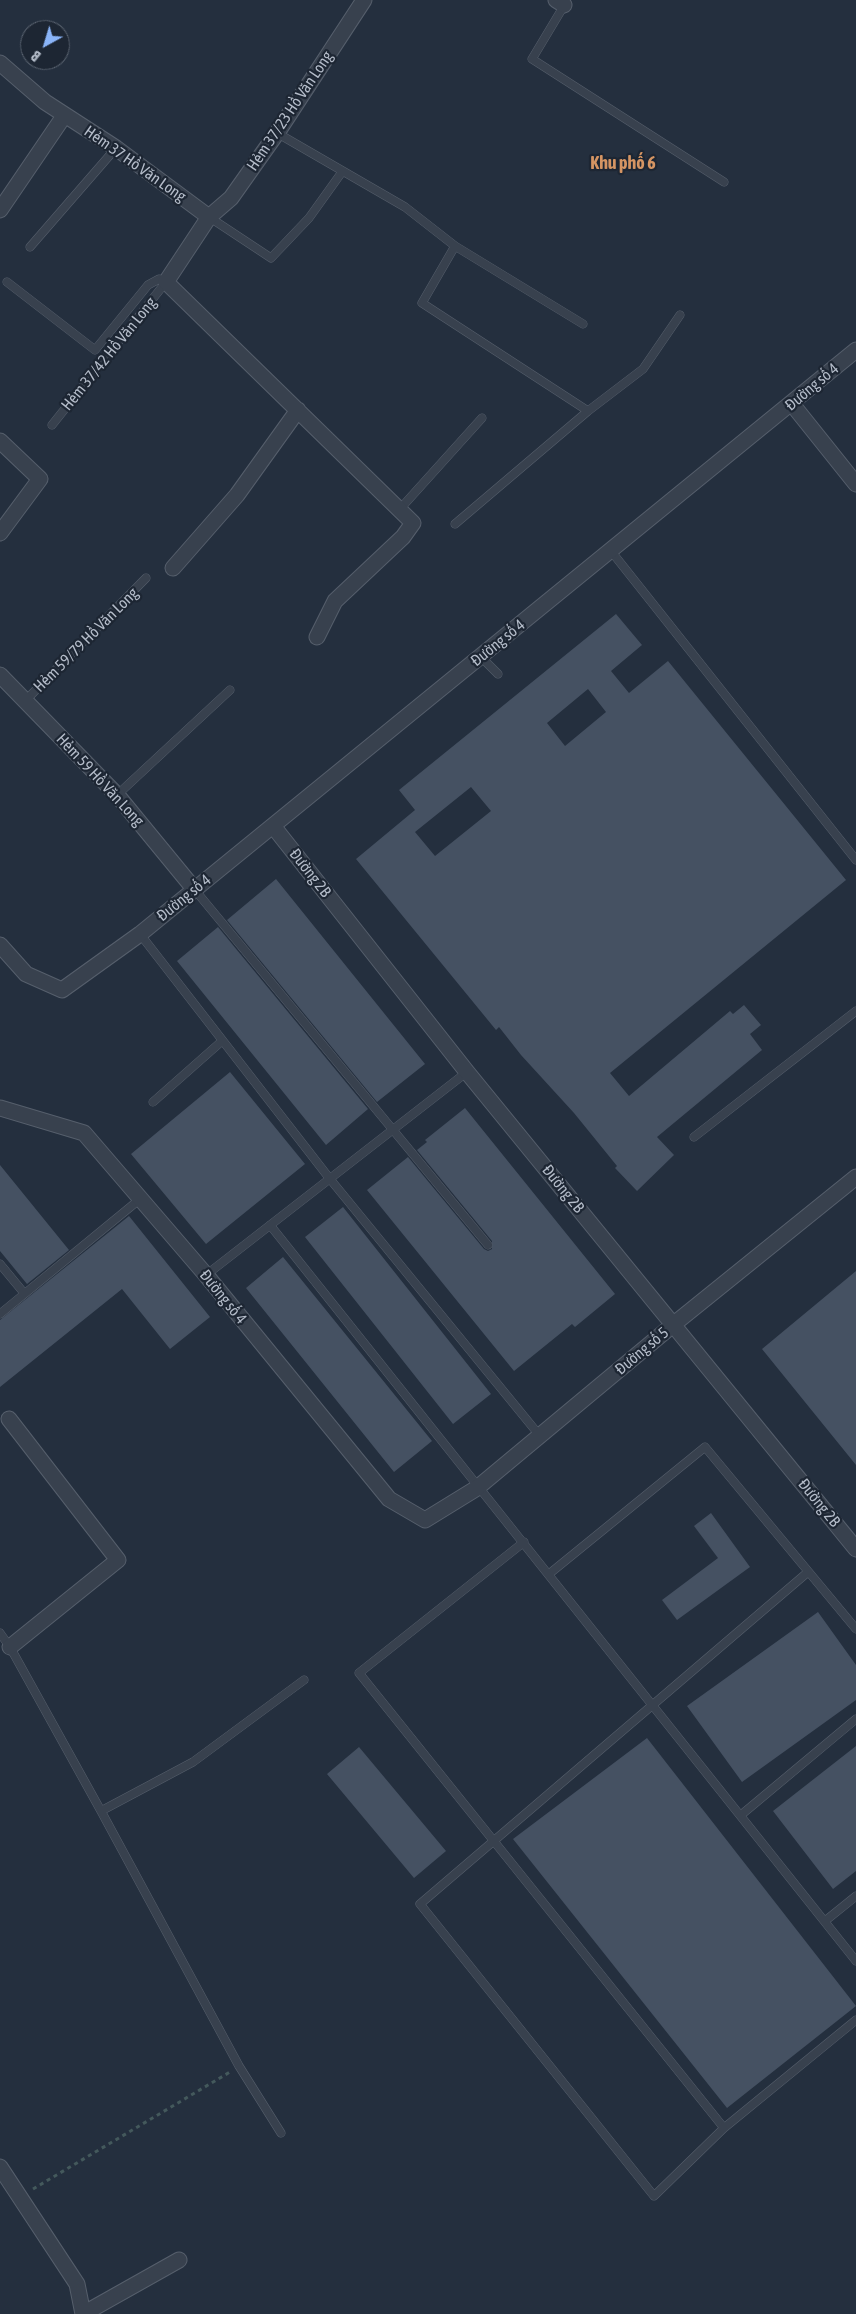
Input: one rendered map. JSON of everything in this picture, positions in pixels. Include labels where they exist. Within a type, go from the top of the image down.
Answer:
[{"type":"street","name":"Hẻm 37/23 Hồ Văn Long","points":[[209,217],[231,198],[277,134],[364,0]]},
{"type":"street","name":"Hẻm 37 Hồ Văn Long","points":[[0,63],[45,102],[116,148],[209,217]]},
{"type":"street","points":[[0,210],[64,116]]},
{"type":"street","points":[[209,217],[166,282],[400,509],[412,523],[403,537],[335,601],[317,637]]},
{"type":"street","name":"Đường số 4","points":[[0,945],[26,974],[62,990],[140,934],[195,890],[856,350]]},
{"type":"street","points":[[792,404],[856,484]]},
{"type":"street","points":[[172,568],[237,495],[298,410]]},
{"type":"street","points":[[0,441],[40,479],[0,533]]},
{"type":"street","name":"Hẻm 59 Hồ Văn Long","points":[[0,676],[117,795],[195,890]]},
{"type":"street","name":"Đường 2B","points":[[273,826],[467,1072],[856,1549]]},
{"type":"street","name":"Đường số 4","points":[[0,1108],[84,1133],[206,1275],[389,1499],[425,1520]]},
{"type":"street","name":"Đường số 5","points":[[425,1520],[477,1488],[674,1324],[856,1177]]},
{"type":"street","points":[[9,1419],[118,1560],[10,1647]]},
{"type":"street","points":[[0,2167],[77,2284],[83,2314],[179,2260]]},
{"type":"lane","points":[[563,2],[532,59],[724,182]]},
{"type":"lane","points":[[277,134],[405,207],[455,246],[583,324]]},
{"type":"lane","points":[[30,247],[116,148]]},
{"type":"lane","points":[[209,217],[271,258],[309,218],[342,172]]},
{"type":"lane","points":[[455,246],[422,303],[588,411]]},
{"type":"lane","points":[[7,282],[95,350],[148,285],[159,279],[166,282]]},
{"type":"lane","name":"Hẻm 37/42 Hồ Văn Long","points":[[52,425],[166,282]]},
{"type":"lane","points":[[454,524],[588,411],[643,369],[680,316]]},
{"type":"lane","points":[[400,509],[482,418]]},
{"type":"lane","points":[[611,551],[856,860]]},
{"type":"lane","name":"Hẻm 59/79 Hồ Văn Long","points":[[25,701],[146,578]]},
{"type":"lane","points":[[481,657],[498,674]]},
{"type":"lane","points":[[117,795],[230,690]]},
{"type":"lane","points":[[195,890],[488,1245]]},
{"type":"lane","points":[[140,934],[330,1179],[540,1436]]},
{"type":"lane","points":[[694,1137],[856,1011]]},
{"type":"lane","points":[[153,1102],[222,1041]]},
{"type":"lane","points":[[206,1275],[467,1072]]},
{"type":"lane","points":[[0,1314],[140,1198]]},
{"type":"lane","points":[[270,1225],[477,1488],[524,1542],[856,1961]]},
{"type":"lane","points":[[0,1264],[24,1293]]},
{"type":"lane","points":[[549,1574],[705,1447],[856,1629]]},
{"type":"lane","points":[[524,1542],[359,1673],[724,2128]]},
{"type":"lane","points":[[808,1572],[420,1904],[654,2196],[724,2128],[856,2020]]},
{"type":"lane","points":[[0,1633],[10,1647],[101,1811],[239,2066],[281,2133]]},
{"type":"lane","points":[[101,1811],[193,1762],[304,1680]]},
{"type":"lane","points":[[740,1816],[856,1719]]},
{"type":"lane","points":[[825,1921],[856,1896]]},
{"type":"path","points":[[20,2197],[239,2066]]},
{"type":"building","points":[[616,614],[642,645],[611,671],[629,693],[668,661],[846,880],[610,1073],[629,1096],[730,1011],[733,1014],[744,1005],[761,1025],[750,1034],[762,1050],[657,1137],[674,1155],[637,1191],[615,1168],[617,1166],[574,1113],[521,1055],[499,1027],[496,1030],[356,859],[415,810],[399,790]],"holes":[[[588,689],[606,712],[565,746],[547,723]],[[471,787],[491,811],[435,856],[415,832]]]},
{"type":"building","points":[[276,879],[425,1064],[377,1102],[227,920]]},
{"type":"building","points":[[218,927],[368,1109],[326,1145],[177,961]]},
{"type":"building","points":[[230,1072],[305,1164],[206,1244],[131,1154]]},
{"type":"building","points":[[465,1108],[615,1294],[575,1327],[572,1324],[514,1371],[367,1190],[408,1157],[484,1249],[488,1251],[492,1249],[492,1241],[417,1150],[427,1142],[425,1140]]},
{"type":"building","points":[[0,1165],[69,1250],[27,1284],[0,1251]]},
{"type":"building","points":[[343,1207],[491,1394],[453,1424],[305,1237]]},
{"type":"building","points":[[129,1216],[210,1317],[170,1349],[122,1289],[0,1387],[0,1320]]},
{"type":"building","points":[[283,1257],[432,1441],[394,1472],[246,1288]]},
{"type":"building","points":[[856,1271],[856,1465],[762,1349]]},
{"type":"building","points":[[711,1513],[750,1567],[677,1620],[662,1600],[718,1558],[694,1526]]},
{"type":"building","points":[[818,1612],[856,1665],[856,1700],[742,1782],[687,1706]]},
{"type":"building","points":[[647,1738],[856,2006],[727,2108],[513,1839]]},
{"type":"building","points":[[856,1746],[856,1871],[833,1889],[773,1811]]},
{"type":"building","points":[[359,1747],[446,1851],[414,1878],[327,1774]]},
{"type":"district","name":"Khu phố 6","points":[[623,163]]}]
